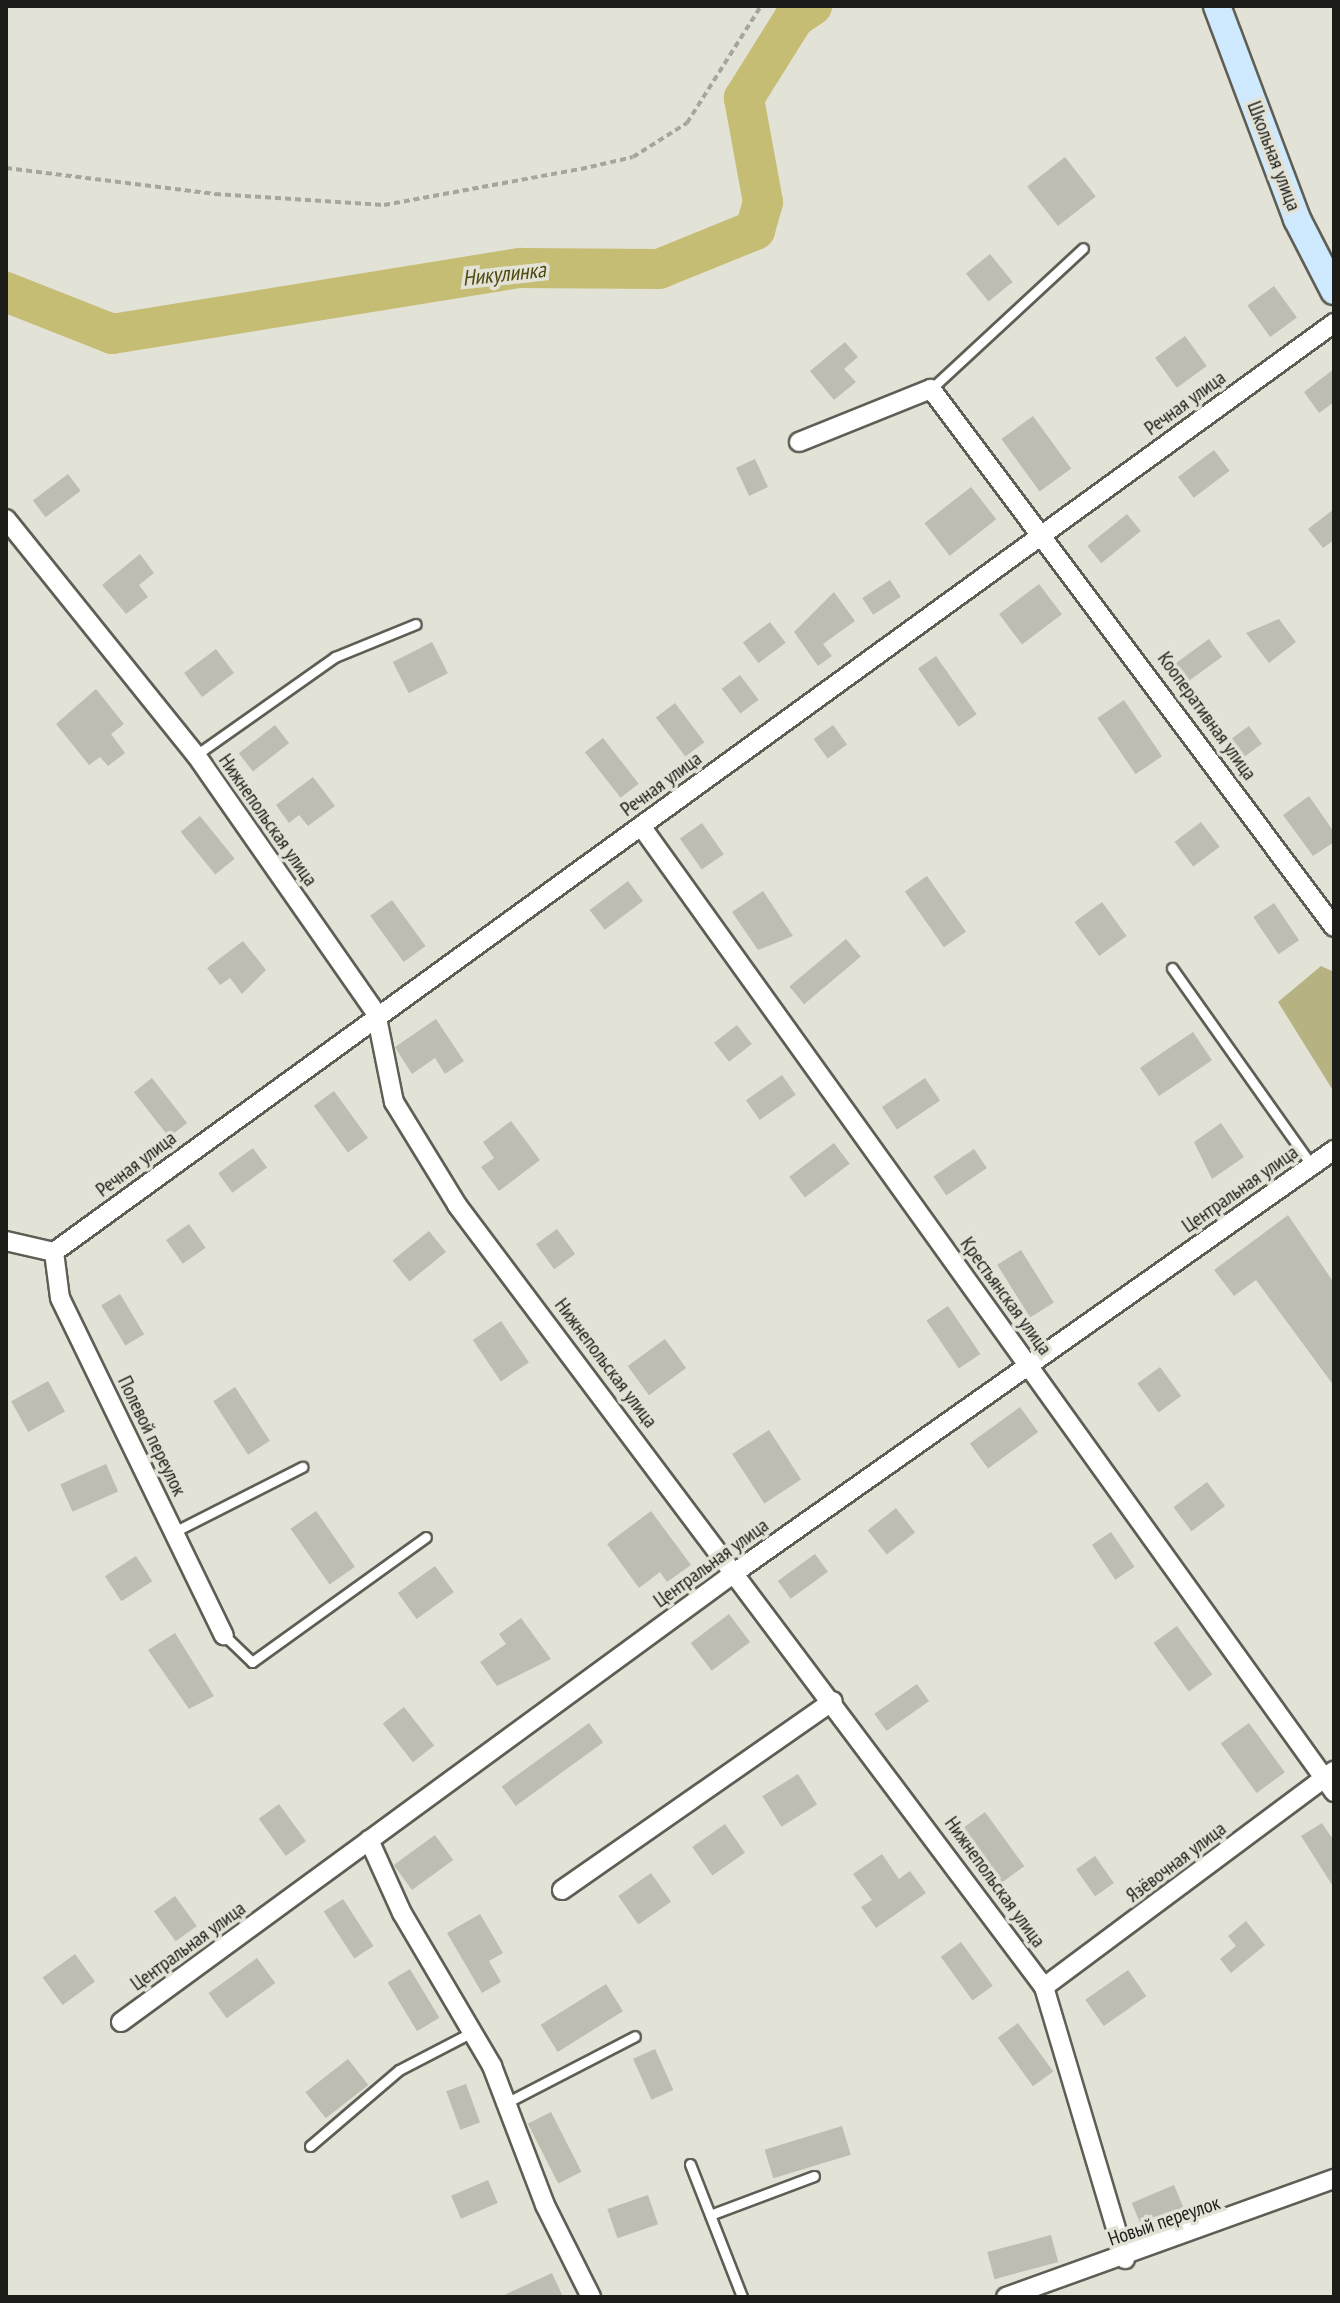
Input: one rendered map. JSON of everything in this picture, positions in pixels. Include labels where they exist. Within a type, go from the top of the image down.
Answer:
[{"type":"street","name":"Школьная улица","points":[[1220,12],[1297,219],[1334,291]]},
{"type":"street","name":"Речная улица","points":[[54,1252],[376,1013],[641,826],[1334,323]]},
{"type":"street","points":[[799,442],[931,389]]},
{"type":"street","name":"Кооперативная улица","points":[[931,389],[1045,531],[1334,927]]},
{"type":"street","name":"Нижнепольская улица","points":[[6,519],[196,755],[376,1013],[394,1102],[457,1205],[737,1571],[1044,1987],[1125,2259]]},
{"type":"street","name":"Крестьянская улица","points":[[641,826],[1331,1781]]},
{"type":"street","name":"Центральная улица","points":[[121,2022],[737,1571],[1334,1150]]},
{"type":"street","points":[[6,1241],[54,1252]]},
{"type":"street","name":"Полевой переулок","points":[[54,1252],[60,1298],[224,1635]]},
{"type":"street","points":[[562,1890],[833,1701]]},
{"type":"street","name":"Язёвочная улица","points":[[1044,1987],[1331,1781]]},
{"type":"street","points":[[369,1840],[402,1913],[472,2032],[591,2297]]},
{"type":"street","name":"Новый переулок","points":[[1006,2297],[1125,2259],[1334,2179]]},
{"type":"lane","points":[[931,389],[1083,248]]},
{"type":"lane","points":[[196,755],[335,657],[416,624]]},
{"type":"lane","points":[[1172,968],[1312,1166]]},
{"type":"lane","points":[[174,1532],[302,1467]]},
{"type":"lane","points":[[224,1635],[252,1662],[426,1537]]},
{"type":"lane","points":[[310,2146],[399,2070],[472,2032]]},
{"type":"lane","points":[[506,2103],[635,2036]]},
{"type":"lane","points":[[690,2164],[742,2297]]},
{"type":"lane","points":[[710,2215],[814,2176]]},
{"type":"path","points":[[6,168],[384,205],[581,169],[633,157],[687,123],[761,6]]},
{"type":"shaded area","points":[[1321,966],[1334,972],[1334,1092],[1278,1002]]},
{"type":"building","points":[[1065,157],[1096,196],[1058,226],[1027,187]]},
{"type":"building","points":[[990,254],[1013,282],[989,301],[966,274]]},
{"type":"building","points":[[1274,286],[1297,318],[1270,337],[1247,305]]},
{"type":"building","points":[[1185,336],[1207,366],[1177,388],[1155,358]]},
{"type":"building","points":[[845,342],[858,357],[844,369],[856,382],[834,400],[810,371]]},
{"type":"building","points":[[1334,369],[1334,402],[1319,413],[1304,392]]},
{"type":"building","points":[[1033,416],[1071,469],[1040,492],[1001,439]]},
{"type":"building","points":[[1214,450],[1230,471],[1194,498],[1178,477]]},
{"type":"building","points":[[755,459],[768,487],[749,496],[736,468]]},
{"type":"building","points":[[68,474],[81,491],[45,517],[33,500]]},
{"type":"building","points":[[971,487],[996,519],[950,556],[925,523]]},
{"type":"building","points":[[1334,509],[1334,540],[1323,548],[1308,529]]},
{"type":"building","points":[[1127,514],[1141,531],[1101,563],[1087,546]]},
{"type":"building","points":[[140,554],[154,573],[139,585],[148,597],[126,614],[102,585]]},
{"type":"building","points":[[890,580],[901,597],[873,615],[862,598]]},
{"type":"building","points":[[1039,584],[1062,614],[1022,644],[999,614]]},
{"type":"building","points":[[834,592],[855,621],[823,644],[832,656],[818,666],[794,632]]},
{"type":"building","points":[[1279,619],[1296,642],[1269,663],[1246,633]]},
{"type":"building","points":[[770,622],[786,643],[758,663],[743,642]]},
{"type":"building","points":[[1209,639],[1222,657],[1188,681],[1175,664]]},
{"type":"building","points":[[432,642],[448,673],[409,693],[393,662]]},
{"type":"building","points":[[216,649],[234,673],[202,697],[184,673]]},
{"type":"building","points":[[936,656],[977,714],[959,727],[918,669]]},
{"type":"building","points":[[740,675],[759,700],[740,714],[722,689]]},
{"type":"building","points":[[96,689],[124,724],[111,734],[125,753],[108,766],[100,757],[89,765],[56,724]]},
{"type":"building","points":[[1124,700],[1162,756],[1135,774],[1097,718]]},
{"type":"building","points":[[675,703],[704,742],[685,757],[656,717]]},
{"type":"building","points":[[275,725],[289,743],[253,771],[239,753]]},
{"type":"building","points":[[833,725],[847,744],[828,759],[814,739]]},
{"type":"building","points":[[1249,726],[1262,744],[1243,758],[1230,740]]},
{"type":"building","points":[[603,738],[639,784],[621,798],[585,752]]},
{"type":"building","points":[[313,777],[335,806],[308,826],[299,815],[289,823],[276,805]]},
{"type":"building","points":[[1309,796],[1334,832],[1334,842],[1313,856],[1283,815]]},
{"type":"building","points":[[200,816],[235,859],[215,874],[181,832]]},
{"type":"building","points":[[1201,822],[1220,847],[1193,867],[1175,842]]},
{"type":"building","points":[[702,823],[724,854],[702,870],[680,838]]},
{"type":"building","points":[[927,876],[966,932],[944,947],[905,891]]},
{"type":"building","points":[[628,881],[643,901],[605,930],[590,910]]},
{"type":"building","points":[[763,891],[793,936],[758,950],[732,912]]},
{"type":"building","points":[[392,900],[426,946],[404,962],[370,916]]},
{"type":"building","points":[[1102,902],[1127,936],[1099,956],[1074,922]]},
{"type":"building","points":[[1274,903],[1299,940],[1278,954],[1253,917]]},
{"type":"building","points":[[846,939],[861,957],[804,1004],[789,987]]},
{"type":"building","points":[[243,941],[266,970],[242,994],[230,978],[220,985],[207,968]]},
{"type":"building","points":[[436,1019],[464,1061],[445,1074],[435,1058],[412,1074],[395,1047]]},
{"type":"building","points":[[737,1025],[752,1044],[729,1062],[714,1043]]},
{"type":"building","points":[[1193,1032],[1212,1060],[1159,1096],[1140,1068]]},
{"type":"building","points":[[782,1075],[796,1095],[760,1120],[746,1100]]},
{"type":"building","points":[[152,1078],[187,1123],[169,1137],[134,1092]]},
{"type":"building","points":[[925,1078],[940,1100],[897,1129],[882,1107]]},
{"type":"building","points":[[334,1091],[368,1138],[348,1153],[314,1106]]},
{"type":"building","points":[[511,1121],[540,1160],[499,1191],[481,1167],[494,1158],[483,1142]]},
{"type":"building","points":[[1221,1123],[1244,1157],[1212,1179],[1194,1142]]},
{"type":"building","points":[[834,1143],[850,1164],[805,1197],[789,1177]]},
{"type":"building","points":[[253,1148],[267,1167],[232,1193],[218,1173]]},
{"type":"building","points":[[974,1149],[987,1168],[946,1195],[933,1176]]},
{"type":"building","points":[[1288,1215],[1334,1283],[1334,1386],[1256,1280],[1234,1296],[1214,1270]]},
{"type":"building","points":[[189,1224],[206,1248],[183,1264],[166,1240]]},
{"type":"building","points":[[557,1229],[575,1254],[554,1269],[536,1244]]},
{"type":"building","points":[[429,1231],[446,1252],[409,1282],[392,1261]]},
{"type":"building","points":[[1021,1250],[1054,1303],[1030,1317],[997,1265]]},
{"type":"building","points":[[120,1294],[144,1334],[125,1346],[101,1305]]},
{"type":"building","points":[[948,1306],[980,1354],[959,1369],[926,1321]]},
{"type":"building","points":[[501,1321],[529,1362],[501,1381],[473,1340]]},
{"type":"building","points":[[665,1339],[686,1368],[649,1395],[628,1366]]},
{"type":"building","points":[[1160,1367],[1181,1396],[1159,1413],[1137,1383]]},
{"type":"building","points":[[48,1381],[65,1412],[28,1432],[11,1401]]},
{"type":"building","points":[[235,1387],[270,1441],[248,1455],[213,1401]]},
{"type":"building","points":[[1020,1407],[1038,1432],[988,1469],[970,1443]]},
{"type":"building","points":[[769,1430],[801,1479],[764,1503],[732,1454]]},
{"type":"building","points":[[106,1464],[118,1491],[73,1512],[60,1484]]},
{"type":"building","points":[[1207,1482],[1225,1506],[1192,1531],[1173,1507]]},
{"type":"building","points":[[896,1508],[915,1532],[887,1555],[868,1530]]},
{"type":"building","points":[[316,1511],[355,1567],[330,1584],[291,1529]]},
{"type":"building","points":[[651,1511],[691,1565],[667,1582],[660,1572],[639,1588],[607,1544]]},
{"type":"building","points":[[1111,1532],[1134,1567],[1115,1580],[1092,1545]]},
{"type":"building","points":[[815,1554],[828,1572],[791,1599],[778,1581]]},
{"type":"building","points":[[136,1556],[152,1581],[121,1601],[105,1576]]},
{"type":"building","points":[[435,1566],[454,1592],[417,1619],[398,1593]]},
{"type":"building","points":[[729,1614],[750,1642],[712,1671],[691,1643]]},
{"type":"building","points":[[521,1618],[551,1659],[497,1686],[480,1662],[506,1644],[499,1634]]},
{"type":"building","points":[[1177,1626],[1212,1675],[1189,1692],[1154,1643]]},
{"type":"building","points":[[175,1633],[214,1696],[189,1709],[148,1650]]},
{"type":"building","points":[[917,1684],[929,1701],[886,1731],[874,1714]]},
{"type":"building","points":[[404,1707],[434,1746],[413,1762],[383,1724]]},
{"type":"building","points":[[589,1723],[603,1742],[516,1806],[502,1786]]},
{"type":"building","points":[[1249,1723],[1285,1772],[1257,1793],[1221,1744]]},
{"type":"building","points":[[798,1774],[817,1805],[781,1827],[762,1796]]},
{"type":"building","points":[[279,1804],[306,1841],[286,1856],[259,1819]]},
{"type":"building","points":[[985,1812],[1024,1866],[1002,1883],[962,1828]]},
{"type":"building","points":[[1322,1823],[1334,1841],[1334,1888],[1301,1836]]},
{"type":"building","points":[[725,1824],[745,1853],[712,1876],[692,1847]]},
{"type":"building","points":[[435,1835],[453,1860],[412,1890],[394,1865]]},
{"type":"building","points":[[882,1854],[899,1879],[910,1871],[926,1893],[876,1928],[861,1907],[872,1900],[853,1874]]},
{"type":"building","points":[[1095,1856],[1114,1883],[1095,1896],[1076,1869]]},
{"type":"building","points":[[651,1873],[671,1902],[638,1925],[618,1896]]},
{"type":"building","points":[[175,1896],[197,1926],[176,1941],[154,1911]]},
{"type":"building","points":[[343,1899],[373,1946],[354,1958],[324,1912]]},
{"type":"building","points":[[480,1914],[503,1953],[489,1961],[501,1982],[482,1993],[447,1933]]},
{"type":"building","points":[[1246,1921],[1265,1945],[1231,1973],[1220,1959],[1236,1946],[1228,1936]]},
{"type":"building","points":[[961,1942],[993,1986],[973,2000],[941,1957]]},
{"type":"building","points":[[75,1954],[95,1982],[63,2005],[43,1978]]},
{"type":"building","points":[[257,1958],[275,1983],[227,2018],[208,1993]]},
{"type":"building","points":[[410,1969],[439,2018],[417,2031],[388,1982]]},
{"type":"building","points":[[1128,1970],[1146,1996],[1104,2026],[1085,2000]]},
{"type":"building","points":[[606,1984],[623,2011],[558,2052],[541,2025]]},
{"type":"building","points":[[1018,2023],[1053,2072],[1033,2086],[998,2038]]},
{"type":"building","points":[[655,2049],[673,2090],[651,2100],[633,2059]]},
{"type":"building","points":[[348,2059],[368,2085],[326,2118],[305,2092]]},
{"type":"building","points":[[466,2084],[480,2123],[460,2130],[446,2091]]},
{"type":"building","points":[[551,2112],[581,2172],[558,2184],[528,2124]]},
{"type":"building","points":[[842,2126],[851,2155],[773,2178],[765,2150]]},
{"type":"building","points":[[488,2180],[498,2203],[461,2219],[451,2196]]},
{"type":"building","points":[[1174,2185],[1187,2215],[1145,2233],[1132,2203]]},
{"type":"building","points":[[648,2195],[658,2224],[617,2238],[607,2209]]},
{"type":"building","points":[[1051,2235],[1058,2262],[994,2279],[987,2252]]},
{"type":"building","points":[[552,2273],[563,2297],[500,2297]]},
{"type":"waterway","name":"Никулинка","points":[[6,292],[112,334],[521,268],[659,269],[755,230],[763,202],[744,98],[794,18],[812,6]]}]
